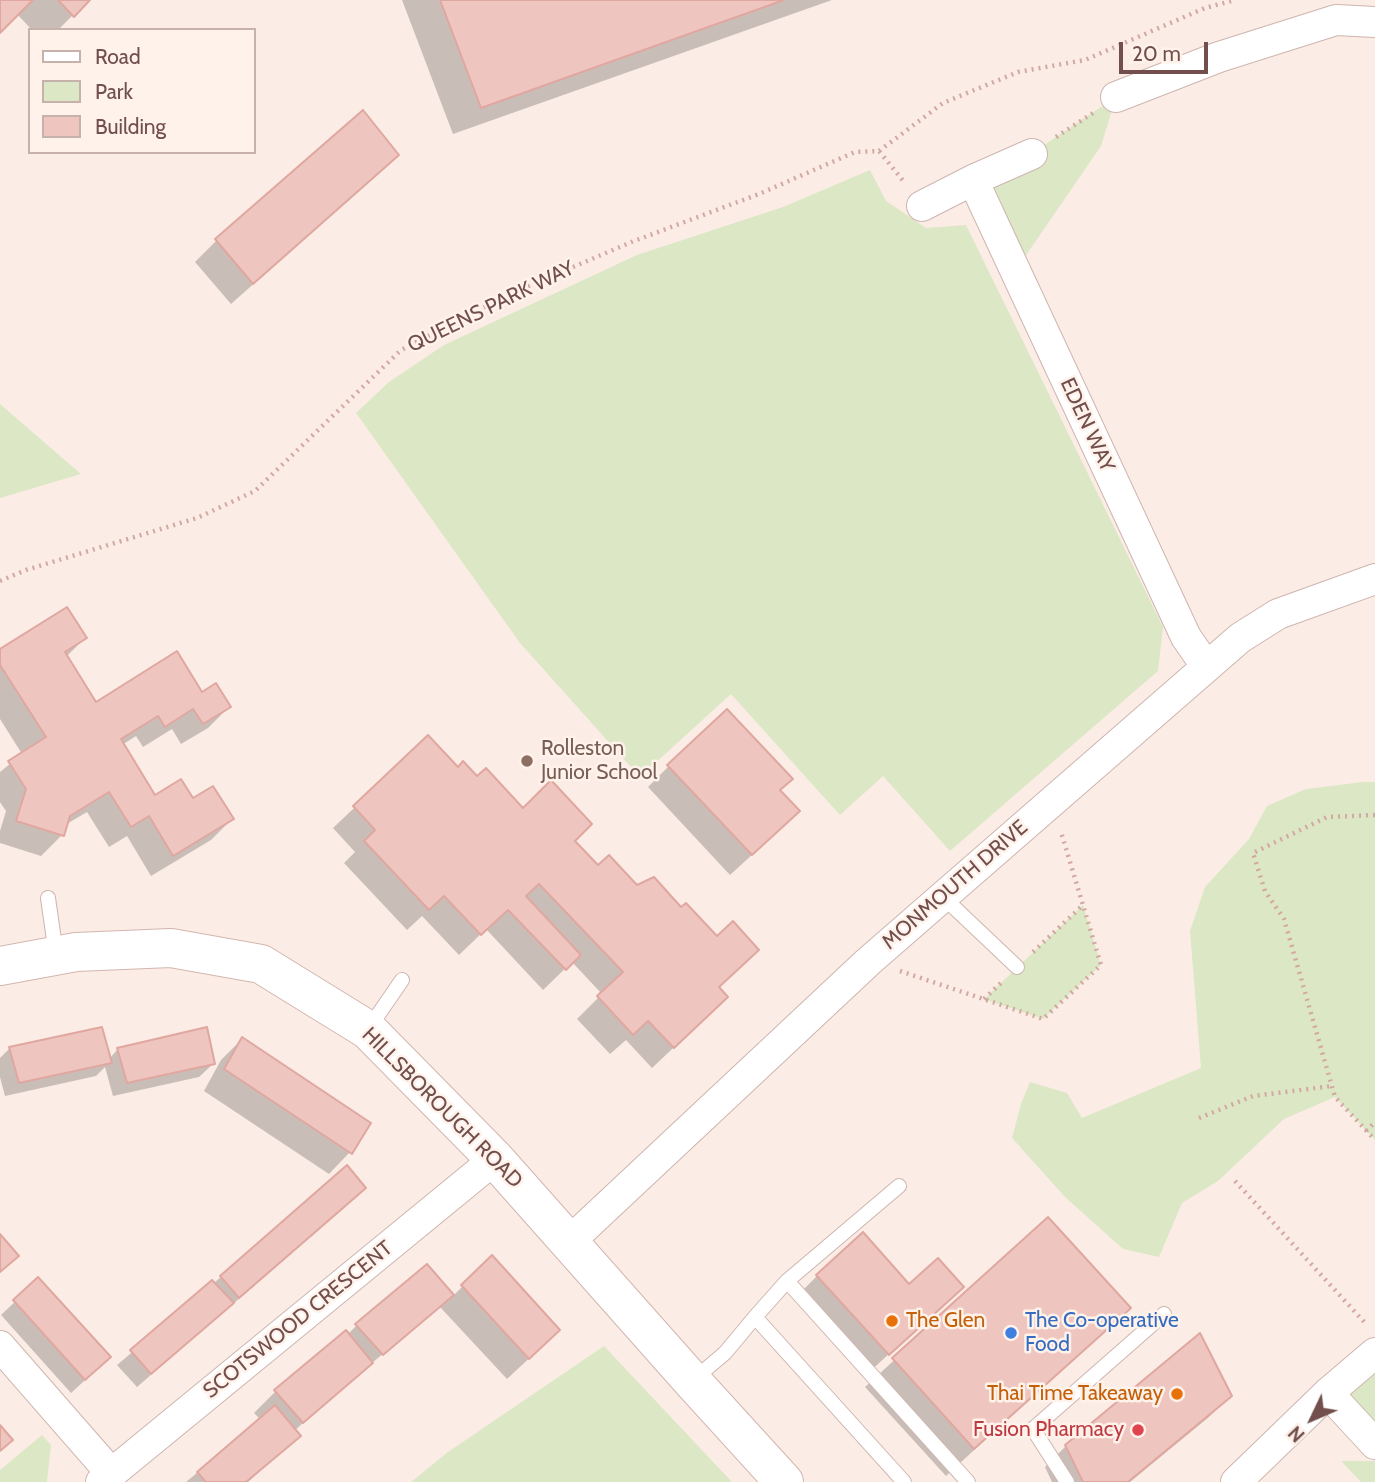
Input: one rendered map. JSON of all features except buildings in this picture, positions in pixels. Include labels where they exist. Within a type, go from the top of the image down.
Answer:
[{"type":"street","points":[[1116,97],[1219,57],[1336,20],[1375,22]]},
{"type":"street","points":[[922,206],[1032,153]]},
{"type":"street","name":"EDEN WAY","points":[[974,180],[1186,637],[1206,666]]},
{"type":"street","name":"MONMOUTH DRIVE","points":[[569,1242],[869,961],[1240,638],[1278,614],[1375,579]]},
{"type":"street","name":"HILLSBOROUGH ROAD","points":[[0,966],[76,952],[171,948],[261,964],[368,1030],[495,1159],[785,1482]]},
{"type":"street","name":"SCOTSWOOD CRESCENT","points":[[106,1478],[495,1159]]},
{"type":"street","points":[[0,1346],[106,1478]]},
{"type":"street","points":[[1236,1482],[1328,1393],[1375,1353]]},
{"type":"street","points":[[1328,1393],[1375,1444]]},
{"type":"lane","points":[[942,897],[1017,967]]},
{"type":"lane","points":[[47,898],[56,956]]},
{"type":"lane","points":[[368,1030],[402,980]]},
{"type":"lane","points":[[692,1381],[724,1353],[787,1281],[899,1186]]},
{"type":"lane","points":[[787,1281],[968,1482]]},
{"type":"lane","points":[[1067,1482],[1033,1429],[1164,1314]]},
{"type":"lane","points":[[755,1317],[904,1482]]},
{"type":"path","points":[[922,206],[879,151],[943,103],[1018,72],[1085,61],[1205,8],[1236,0]]},
{"type":"path","points":[[1032,153],[1116,97]]},
{"type":"path","name":"QUEENS PARK WAY","points":[[0,581],[26,570],[197,518],[255,491],[401,350],[512,293],[634,242],[760,194],[855,152],[879,151]]},
{"type":"path","points":[[1375,816],[1327,817],[1253,853],[1265,891],[1284,919],[1335,1097],[1375,1140]]},
{"type":"path","points":[[1199,1118],[1253,1096],[1332,1087]]},
{"type":"path","points":[[1366,1131],[1375,1122]]},
{"type":"path","points":[[1235,1181],[1375,1334]]},
{"type":"green space","points":[[1116,97],[1101,146],[1022,261],[973,180],[1032,153]]},
{"type":"green space","points":[[870,170],[886,201],[926,228],[966,225],[1163,627],[1158,671],[950,851],[883,776],[840,815],[731,694],[640,777],[520,643],[356,413],[389,382],[444,345],[637,255],[783,207]]},
{"type":"green space","points":[[0,404],[81,474],[0,498]]},
{"type":"green space","points":[[1375,782],[1375,1140],[1335,1097],[1284,1119],[1218,1181],[1182,1203],[1159,1257],[1123,1249],[1065,1197],[1012,1138],[1030,1082],[1067,1093],[1082,1118],[1201,1068],[1190,931],[1205,887],[1249,839],[1267,806],[1306,789]]},
{"type":"green space","points":[[1083,905],[1101,965],[1043,1019],[984,999]]},
{"type":"green space","points":[[604,1346],[732,1482],[411,1482],[448,1452]]},
{"type":"green space","points":[[1375,1353],[1375,1444],[1328,1393]]},
{"type":"green space","points":[[42,1435],[51,1445],[47,1482],[0,1482],[0,1470]]},
{"type":"green space","points":[[1341,1461],[1375,1461],[1375,1482],[1361,1482]]},
{"type":"place","name":"Rolleston Junior School","points":[[527,761]]},
{"type":"place","name":"The Glen","points":[[892,1321]]},
{"type":"place","name":"The Co-operative Food","points":[[1011,1333]]},
{"type":"place","name":"Thai Time Takeaway","points":[[1177,1394]]},
{"type":"place","name":"Fusion Pharmacy","points":[[1138,1430]]}]
